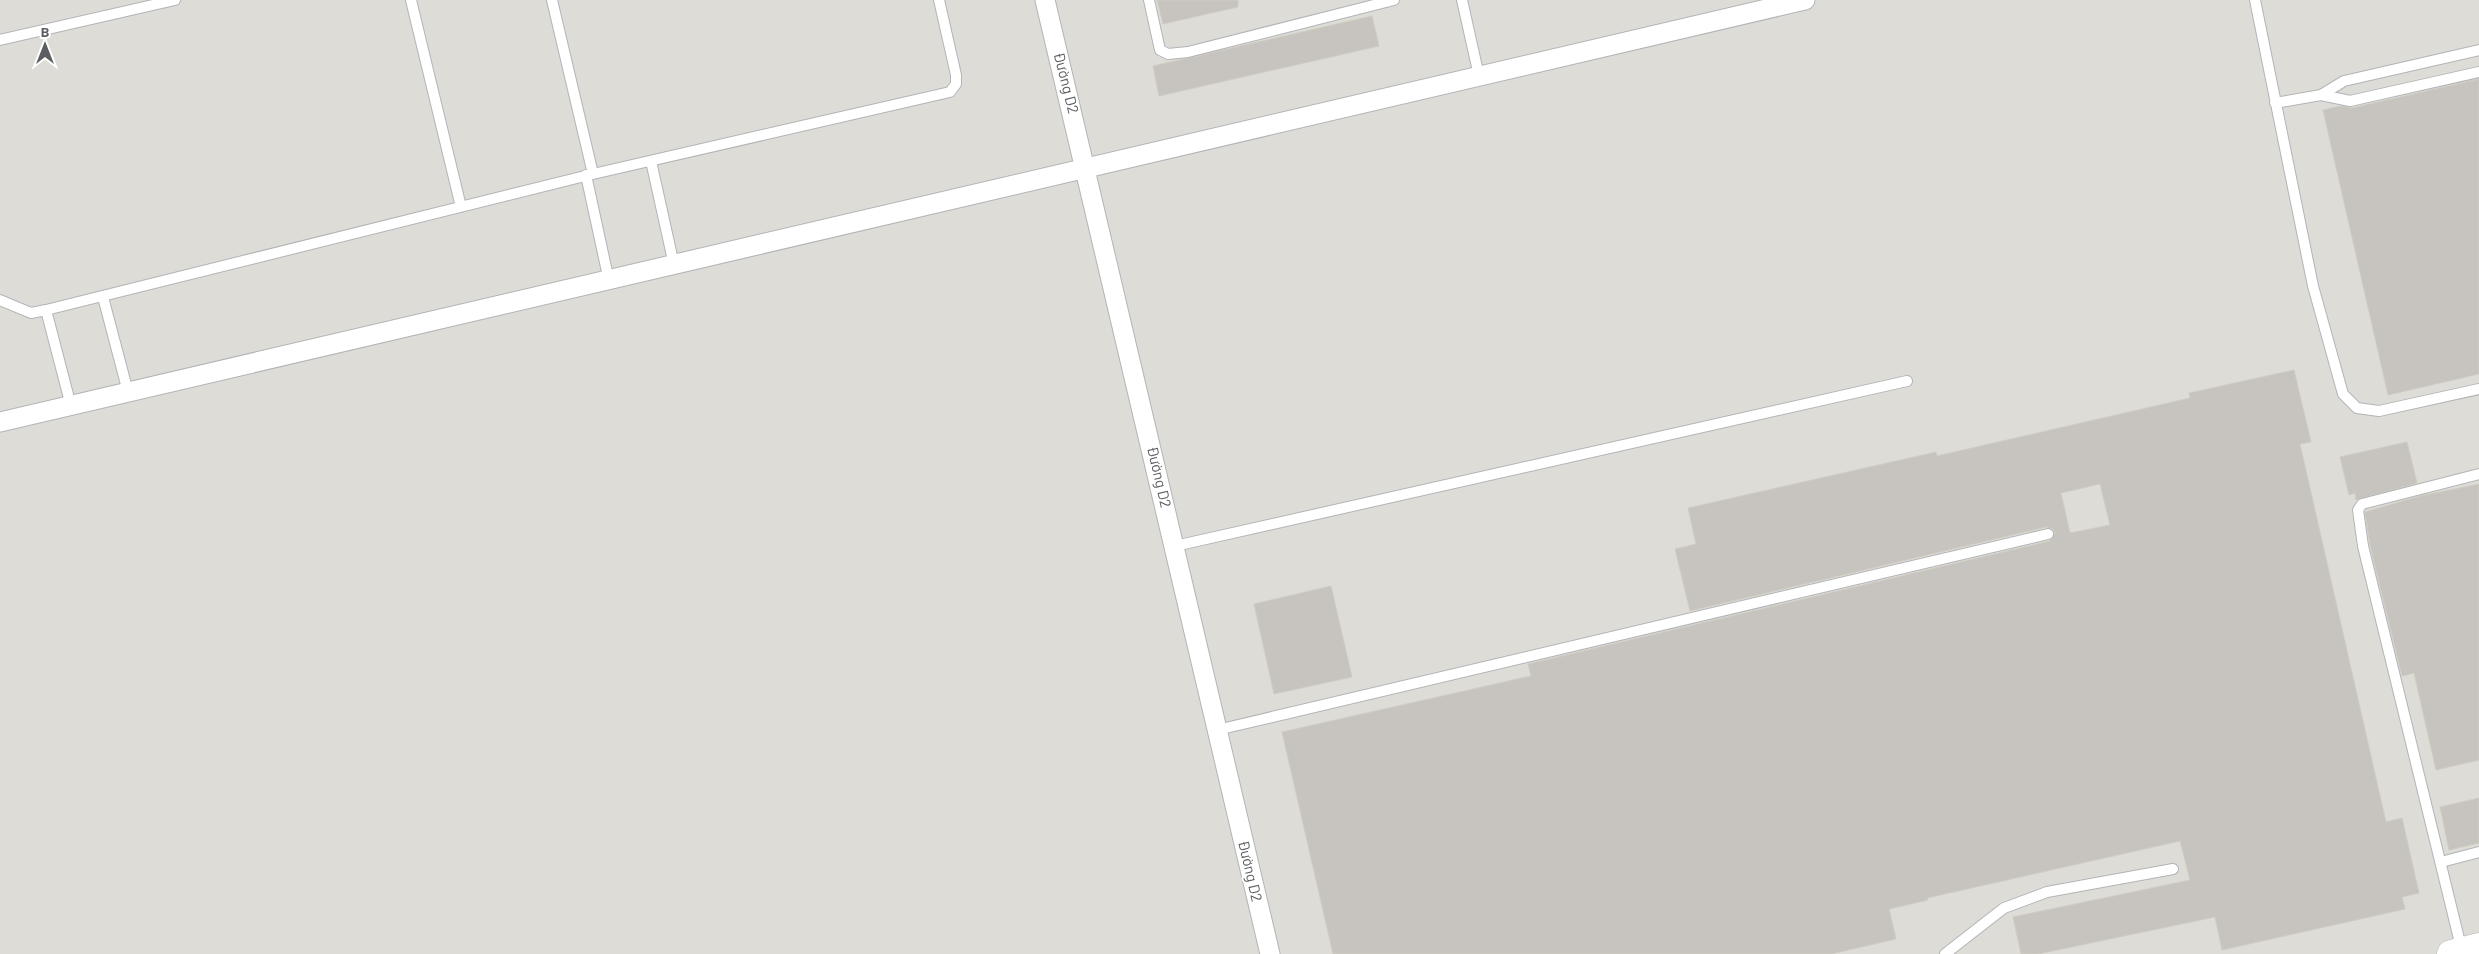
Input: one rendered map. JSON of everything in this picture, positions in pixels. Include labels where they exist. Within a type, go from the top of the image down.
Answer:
[{"type":"street","name":"Đường D2","points":[[1045,0],[1087,169],[1270,954]]},
{"type":"street","points":[[0,422],[1805,0]]},
{"type":"lane","points":[[0,40],[175,0]]},
{"type":"lane","points":[[411,0],[460,207]]},
{"type":"lane","points":[[552,0],[589,174],[609,281]]},
{"type":"lane","points":[[0,300],[31,313],[46,310],[589,174],[950,92],[956,84],[956,75],[939,0]]},
{"type":"lane","points":[[1149,0],[1160,50],[1168,54],[1188,52],[1394,0]]},
{"type":"lane","points":[[1462,0],[1479,76]]},
{"type":"lane","points":[[2255,0],[2313,286],[2343,394],[2357,408],[2379,410],[2479,389]]},
{"type":"lane","points":[[2322,95],[2344,81],[2479,50]]},
{"type":"lane","points":[[2276,103],[2322,95],[2350,101],[2479,72]]},
{"type":"lane","points":[[651,160],[674,265]]},
{"type":"lane","points":[[103,297],[128,392]]},
{"type":"lane","points":[[46,310],[71,406]]},
{"type":"lane","points":[[1175,546],[1907,381]]},
{"type":"lane","points":[[2464,951],[2363,546],[2358,510],[2362,504],[2479,474]]},
{"type":"lane","points":[[1217,730],[2048,534]]},
{"type":"lane","points":[[2441,862],[2479,852]]},
{"type":"lane","points":[[1945,954],[2004,908],[2047,892],[2173,869]]},
{"type":"shaded area","points":[[0,0],[2479,0],[2479,954],[0,954]]},
{"type":"building","points":[[1157,0],[1238,0],[1238,7],[1163,24]]},
{"type":"building","points":[[1372,16],[1379,46],[1159,96],[1153,66]]},
{"type":"building","points":[[2479,79],[2479,374],[2388,395],[2323,110],[2341,106],[2352,108]]},
{"type":"building","points":[[2294,370],[2311,442],[2300,444],[2386,822],[2402,818],[2419,893],[2402,897],[2405,909],[2222,950],[2215,917],[2038,954],[2021,954],[2013,917],[2190,880],[2180,841],[1927,898],[1928,900],[1889,909],[1896,939],[1831,954],[1333,954],[1282,732],[1531,676],[1528,664],[2050,541],[2055,533],[2053,529],[2046,527],[1690,611],[1675,549],[1696,544],[1688,508],[1936,452],[1937,456],[2190,398],[2189,393]],"holes":[[[2100,484],[2110,525],[2070,533],[2061,493]]]},
{"type":"building","points":[[2407,442],[2417,483],[2356,500],[2355,493],[2349,495],[2340,457]]},
{"type":"building","points":[[2479,484],[2479,760],[2436,770],[2414,673],[2402,676],[2370,545],[2365,512],[2420,496]]},
{"type":"building","points":[[1331,586],[1352,677],[1274,694],[1254,604]]},
{"type":"building","points":[[2479,798],[2479,843],[2449,850],[2440,807]]}]
